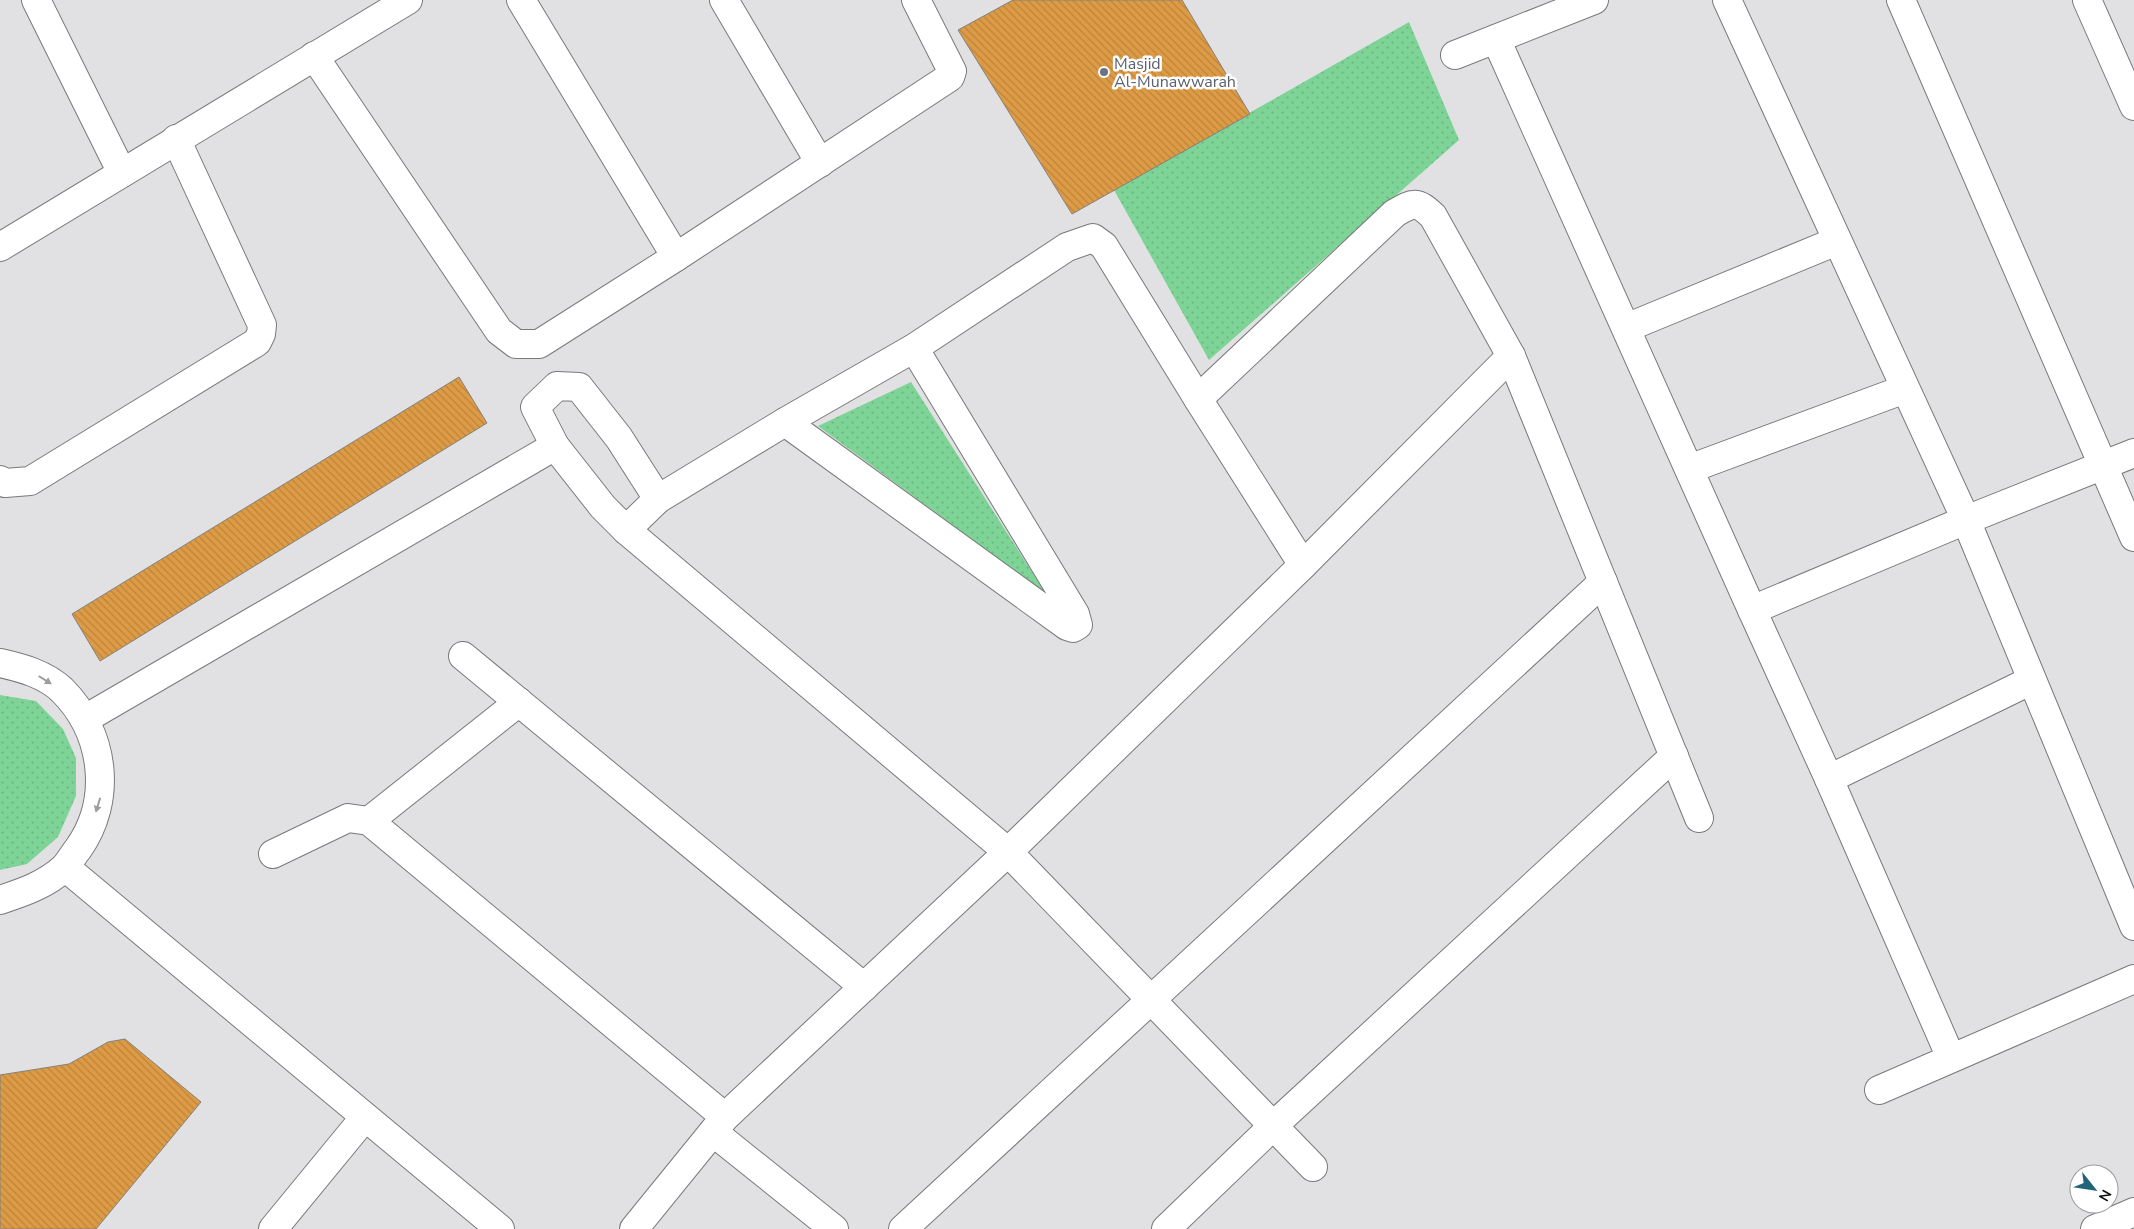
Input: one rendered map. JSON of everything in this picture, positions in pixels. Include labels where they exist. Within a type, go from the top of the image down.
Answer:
[{"type":"street","points":[[36,0],[122,172]]},
{"type":"street","points":[[0,247],[408,0]]},
{"type":"street","points":[[521,0],[676,258]]},
{"type":"street","points":[[724,0],[820,163]]},
{"type":"street","points":[[314,56],[499,331],[516,344],[539,344],[676,258],[950,78],[952,71],[916,0]]},
{"type":"street","points":[[1455,55],[1594,0]]},
{"type":"street","points":[[1727,0],[1966,520],[2134,926]]},
{"type":"street","points":[[1901,0],[2134,537]]},
{"type":"street","points":[[2087,0],[2134,106]]},
{"type":"street","points":[[1496,38],[1829,779],[1951,1058]]},
{"type":"street","points":[[0,480],[5,483],[30,481],[256,342],[261,334],[262,325],[176,139]]},
{"type":"street","points":[[1198,399],[1395,213],[1411,204],[1422,205],[1433,216],[1511,356],[1699,818]]},
{"type":"street","points":[[626,530],[658,499],[785,422],[914,348],[1067,247],[1093,238],[1104,246],[1302,565]]},
{"type":"street","points":[[1626,328],[1837,241]]},
{"type":"street","points":[[785,422],[1067,626],[1074,628],[1078,625],[1075,614],[914,348]]},
{"type":"street","points":[[634,1229],[719,1124],[1008,852],[1302,565],[1511,356]]},
{"type":"street","points":[[658,499],[619,438],[579,387],[557,386],[535,407],[555,446],[603,507],[626,530],[1008,852],[1313,1167]]},
{"type":"street","points":[[1689,469],[1905,389]]},
{"type":"street","points":[[85,719],[555,446]]},
{"type":"street","points":[[1752,610],[1966,520],[2134,453]]},
{"type":"street","points":[[903,1229],[1603,582]]},
{"type":"street","points":[[464,656],[864,987]]},
{"type":"street","points":[[0,663],[28,670],[61,690],[85,719],[99,756],[100,797],[88,835],[65,867],[33,890],[0,900]]},
{"type":"street","points":[[1829,779],[2032,680]]},
{"type":"street","points":[[369,821],[519,702]]},
{"type":"street","points":[[1166,1229],[1273,1126],[1674,756]]},
{"type":"street","points":[[273,854],[348,818],[369,821],[387,833],[719,1124],[834,1229]]},
{"type":"street","points":[[65,867],[500,1229]]},
{"type":"street","points":[[1879,1090],[2134,979]]},
{"type":"street","points":[[273,1229],[365,1116]]},
{"type":"street","points":[[2095,1229],[2134,1212]]},
{"type":"green space","points":[[1409,22],[1459,140],[1209,360],[1114,190]]},
{"type":"green space","points":[[911,382],[1046,594],[818,426]]},
{"type":"green space","points":[[0,695],[36,701],[63,729],[76,758],[76,796],[58,837],[27,864],[0,870]]},
{"type":"building","name":"Masjid Al-Munawwarah","points":[[1013,0],[1182,0],[1250,114],[1072,214],[958,30]]},
{"type":"building","points":[[459,377],[487,423],[100,661],[72,614]]},
{"type":"building","points":[[125,1039],[201,1102],[96,1229],[0,1229],[0,1075],[69,1064],[108,1042]]},
{"type":"place","name":"Masjid Al-Munawwarah","points":[[1104,72]]}]
